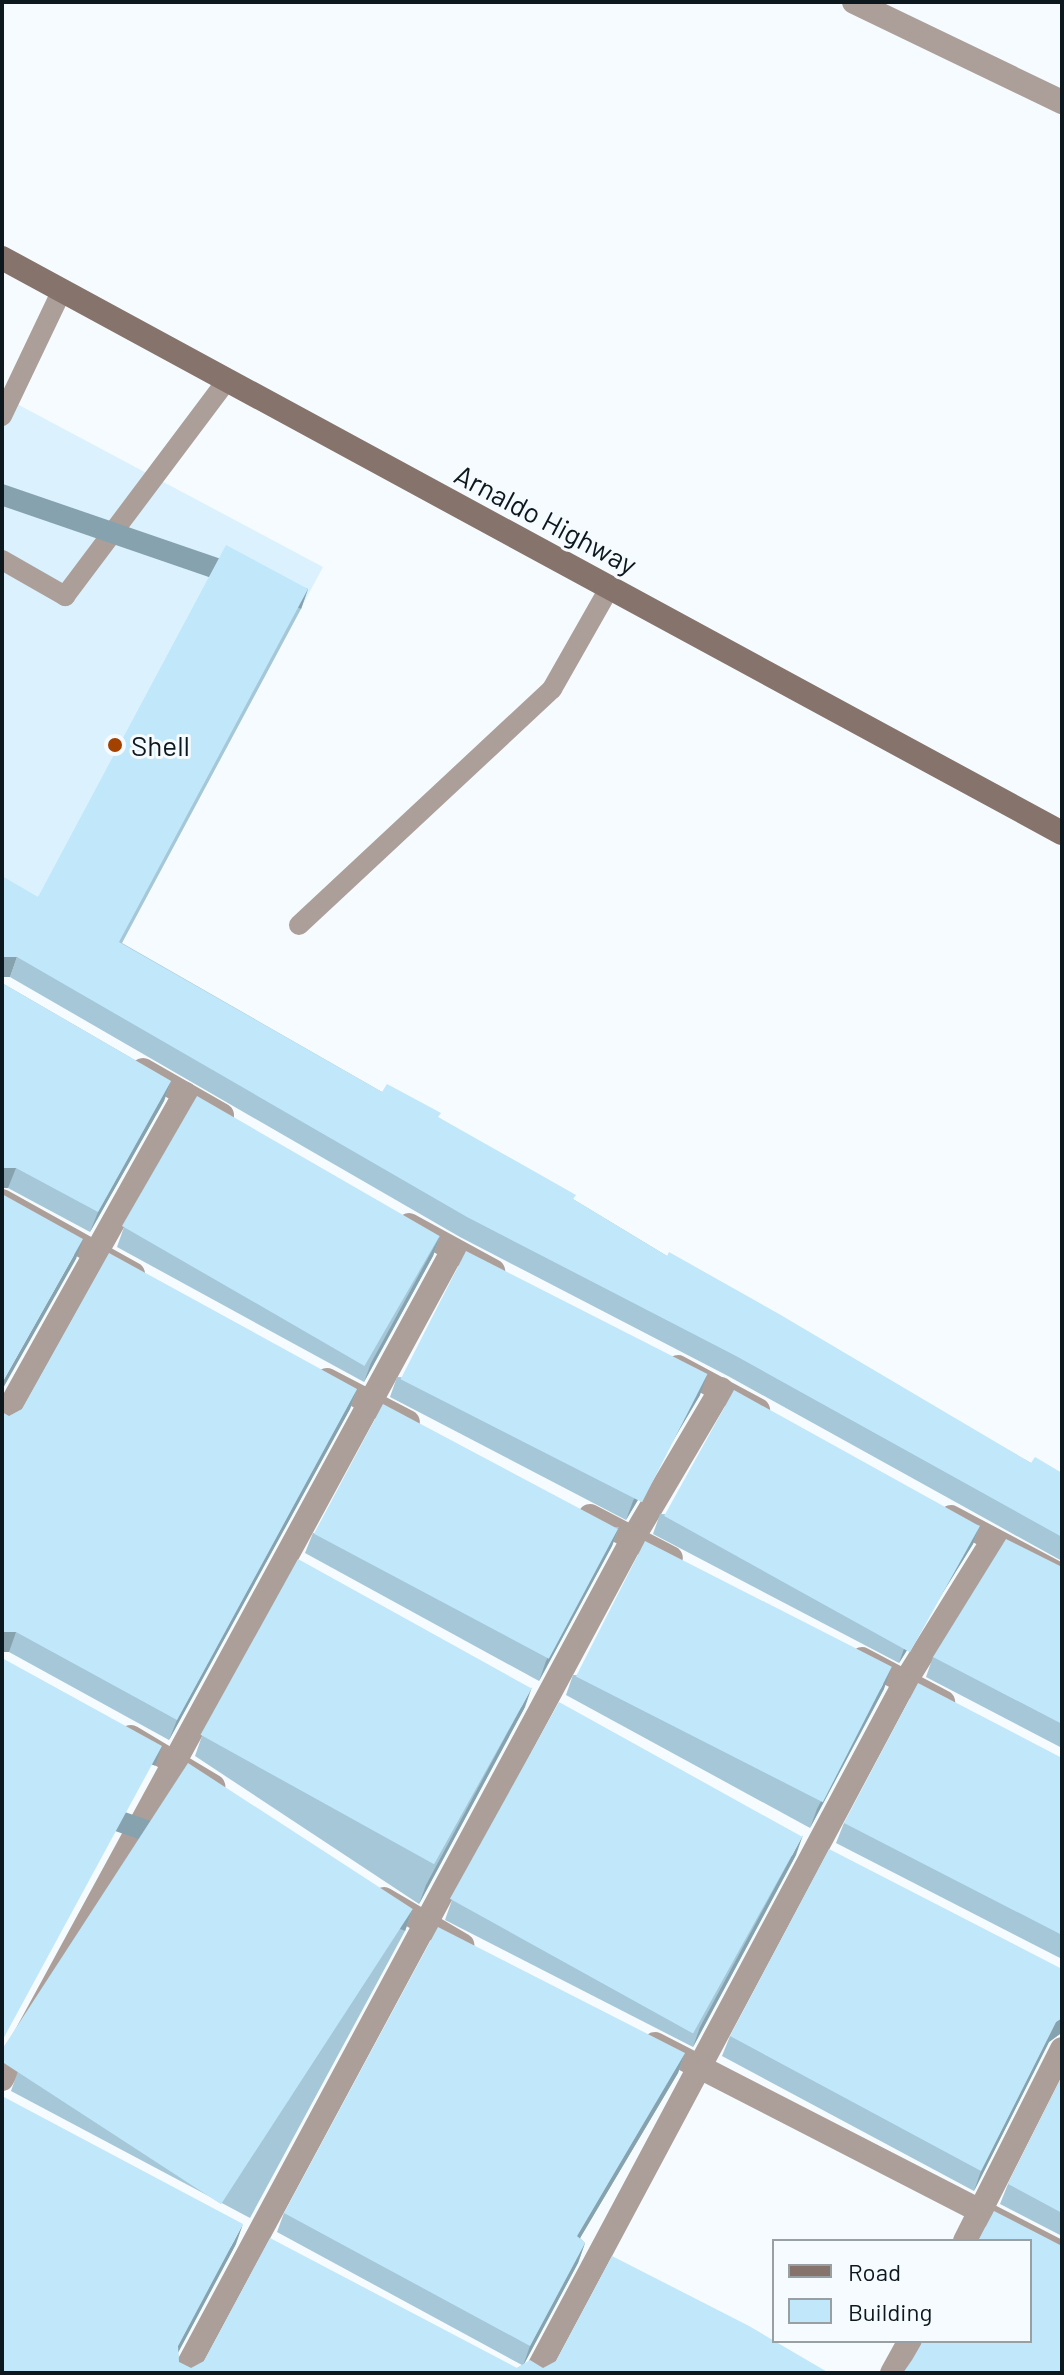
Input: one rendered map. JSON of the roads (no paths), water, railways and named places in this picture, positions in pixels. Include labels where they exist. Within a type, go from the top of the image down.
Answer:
[{"type":"main road","name":"Arnaldo Highway","points":[[2,258],[1062,833]]},
{"type":"street","points":[[854,2],[1062,102]]},
{"type":"street","points":[[120,1056],[239,1125]]},
{"type":"street","points":[[2,1421],[185,1094]]},
{"type":"street","points":[[2,1201],[150,1283]]},
{"type":"street","points":[[386,1211],[509,1280]]},
{"type":"street","points":[[2,2079],[173,1759],[286,1559],[453,1250]]},
{"type":"street","points":[[651,1353],[776,1419]]},
{"type":"street","points":[[301,1366],[425,1432]]},
{"type":"street","points":[[184,2373],[633,1538],[721,1389]]},
{"type":"street","points":[[564,1502],[687,1567]]},
{"type":"street","points":[[925,1502],[1062,1576]]},
{"type":"street","points":[[536,2373],[905,1682],[993,1540]]},
{"type":"street","points":[[286,1559],[313,1574]]},
{"type":"street","points":[[837,1646],[971,1716]]},
{"type":"street","points":[[516,1688],[571,1717]]},
{"type":"street","points":[[107,1723],[173,1759],[236,1801]]},
{"type":"street","points":[[789,1835],[843,1863]]},
{"type":"street","points":[[363,1885],[426,1927],[481,1955]]},
{"type":"street","points":[[630,2032],[1062,2253]]},
{"type":"street","points":[[966,2239],[1062,2049]]},
{"type":"street","points":[[231,2223],[286,2252]]},
{"type":"street","points":[[892,2373],[909,2343]]},
{"type":"lane","points":[[2,416],[62,290]]},
{"type":"lane","points":[[2,560],[65,596],[227,380]]},
{"type":"lane","points":[[299,925],[552,689],[610,587]]},
{"type":"place","name":"Shell","points":[[115,745]]}]
